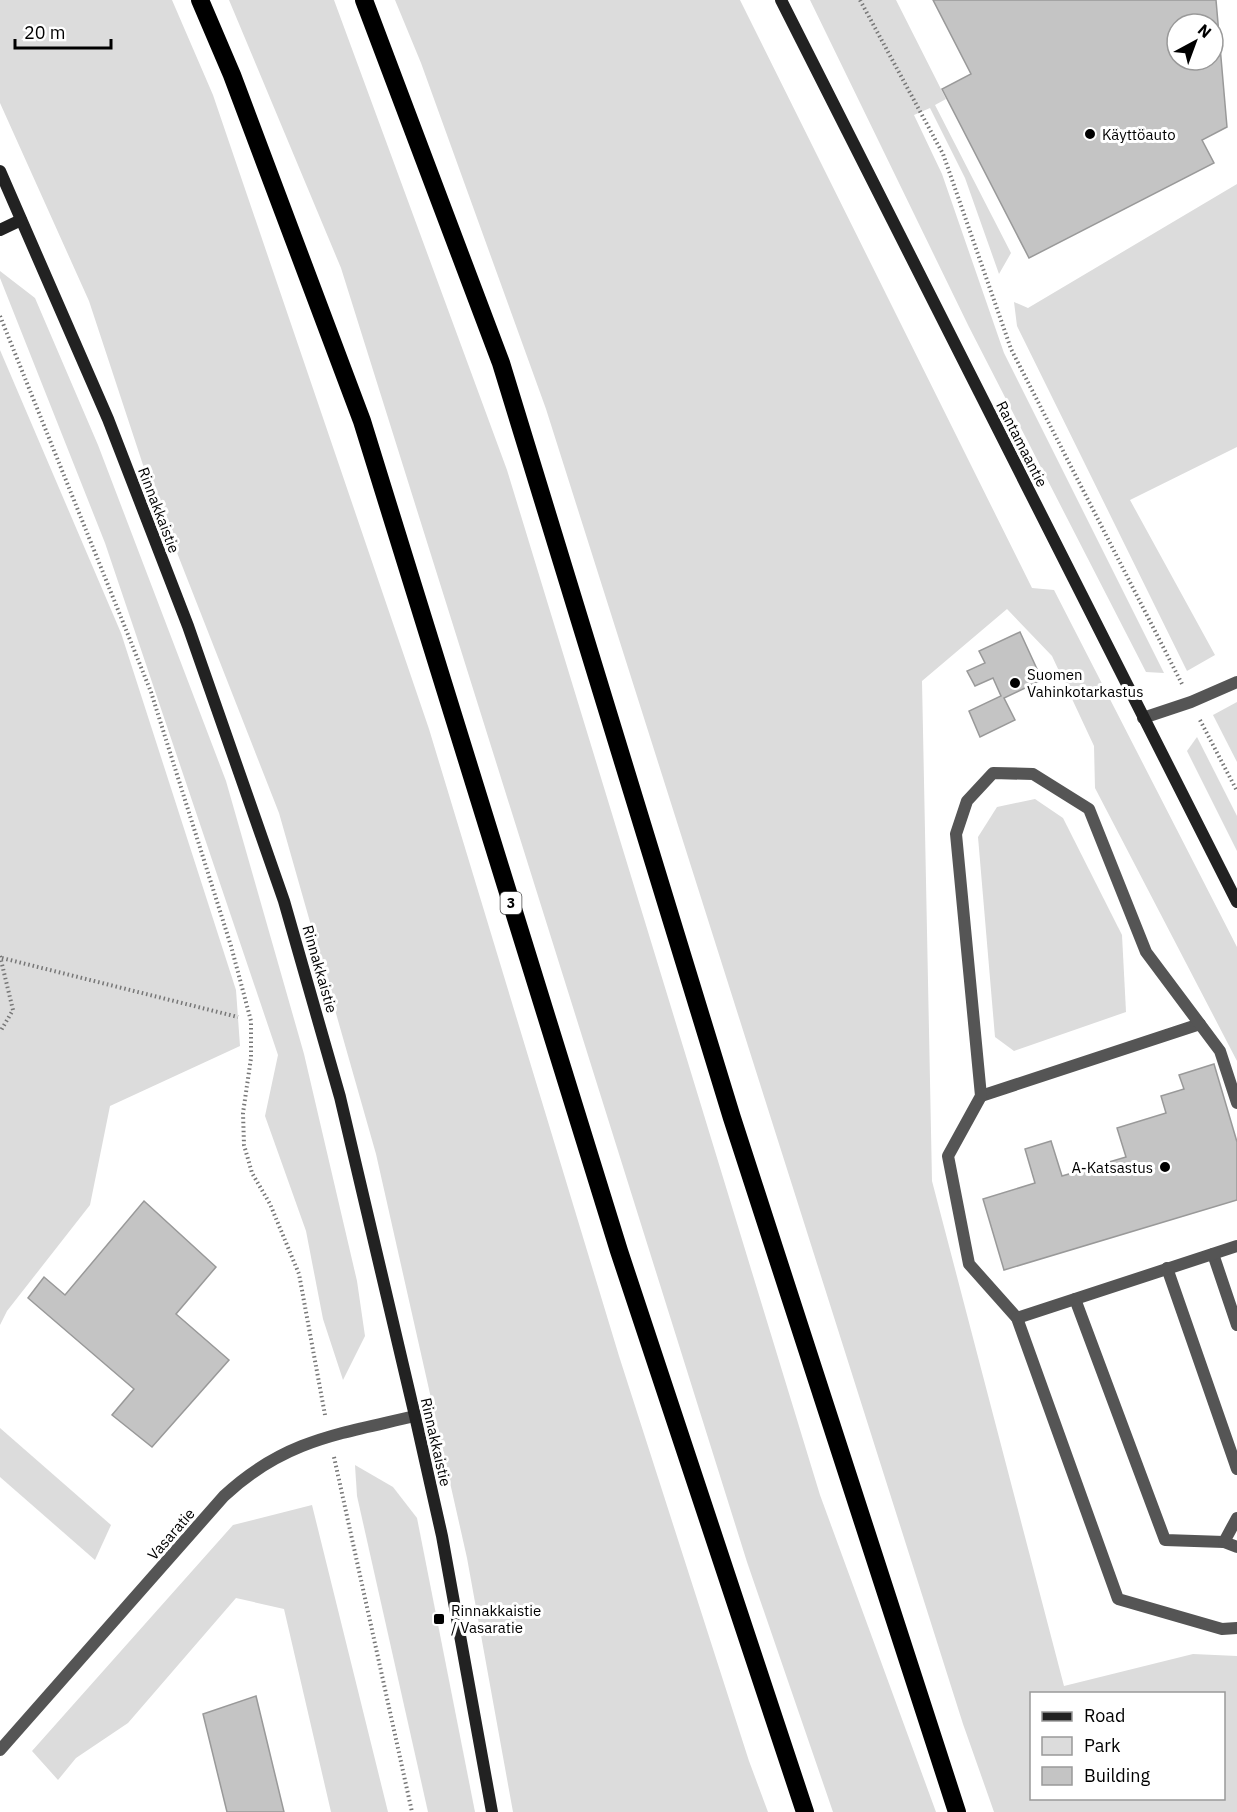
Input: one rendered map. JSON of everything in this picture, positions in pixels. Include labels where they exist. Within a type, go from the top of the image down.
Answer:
[{"type":"highway","name":"3","points":[[200,0],[232,75],[362,421],[618,1251],[805,1812]]},
{"type":"highway","points":[[364,0],[501,363],[732,1118],[957,1812]]},
{"type":"street","name":"Rantamaantie","points":[[781,0],[1237,902]]},
{"type":"street","name":"Rinnakkaistie","points":[[0,171],[108,419],[184,615],[284,902],[340,1096],[415,1416],[442,1536],[492,1812]]},
{"type":"street","points":[[0,230],[21,220]]},
{"type":"street","points":[[1143,718],[1191,702],[1237,682]]},
{"type":"street","points":[[1237,1103],[1220,1051],[1146,952],[1089,809],[1033,774],[993,773],[967,801],[956,834],[981,1096],[948,1156],[969,1264],[1017,1318],[1118,1599],[1222,1629],[1237,1628]]},
{"type":"street","points":[[981,1096],[1200,1024]]},
{"type":"street","points":[[1017,1318],[1237,1246]]},
{"type":"street","points":[[1213,1254],[1237,1325]]},
{"type":"street","points":[[1167,1268],[1237,1469]]},
{"type":"street","points":[[1075,1299],[1165,1540],[1224,1542],[1237,1548]]},
{"type":"street","name":"Vasaratie","points":[[0,1750],[224,1496],[240,1481],[292,1448],[329,1436],[415,1416]]},
{"type":"street","points":[[1224,1542],[1237,1518]]},
{"type":"path","points":[[860,0],[943,154],[1011,349],[1237,791]]},
{"type":"path","points":[[0,316],[151,692],[231,946],[251,1021],[250,1058],[243,1113],[244,1145],[252,1173],[270,1204],[299,1274],[329,1436],[412,1812]]},
{"type":"path","points":[[0,1032],[13,1010],[1,957],[238,1017]]},
{"type":"green space","points":[[0,0],[172,0],[213,95],[429,729],[619,1356],[749,1761],[768,1812],[513,1812],[467,1558],[376,1154],[279,813],[145,471],[89,301],[0,103]]},
{"type":"green space","points":[[229,0],[334,0],[507,470],[820,1495],[936,1812],[833,1812],[747,1562],[341,268]]},
{"type":"green space","points":[[395,0],[740,0],[1032,588],[1054,590],[1237,947],[1237,1061],[1095,788],[1094,746],[1052,656],[1007,609],[922,681],[932,1181],[1064,1686],[1193,1654],[1237,1656],[1237,1812],[994,1812],[963,1724],[546,409],[421,63]]},
{"type":"green space","points":[[810,0],[896,0],[946,99],[935,105],[1011,253],[999,274],[965,178],[930,108],[914,115],[942,174],[1004,353],[1164,673],[1146,672],[969,327]]},
{"type":"green space","points":[[1237,184],[1237,447],[1130,500],[1215,655],[1187,671],[1017,326],[1014,302],[1028,308]]},
{"type":"green space","points":[[0,271],[35,298],[98,445],[226,781],[304,1054],[357,1281],[365,1336],[343,1380],[323,1319],[306,1231],[265,1116],[278,1055],[105,543],[0,278]]},
{"type":"green space","points":[[0,350],[121,633],[236,990],[240,1046],[110,1106],[90,1205],[7,1311],[0,1325]]},
{"type":"green space","points":[[1237,702],[1237,762],[1213,715]]},
{"type":"green space","points":[[1197,737],[1237,816],[1237,851],[1187,751]]},
{"type":"green space","points":[[1035,799],[1063,818],[1122,935],[1126,1012],[1014,1051],[995,1037],[978,837],[997,807]]},
{"type":"green space","points":[[0,1428],[111,1525],[95,1560],[0,1477]]},
{"type":"green space","points":[[355,1465],[393,1487],[417,1518],[475,1812],[428,1812],[357,1496]]},
{"type":"green space","points":[[312,1505],[388,1812],[331,1812],[284,1609],[236,1598],[128,1723],[76,1758],[58,1780],[32,1751],[233,1525]]},
{"type":"building","name":"Käyttöauto","points":[[933,0],[1216,0],[1217,12],[1165,12],[1165,72],[1222,72],[1227,127],[1202,140],[1214,163],[1029,258],[942,89],[971,74]]},
{"type":"building","name":"Suomen Vahinkotarkastus","points":[[1020,632],[1042,680],[1004,698],[1015,720],[980,737],[969,711],[1001,696],[993,678],[975,686],[967,671],[985,663],[979,651]]},
{"type":"building","name":"A-Katsastus","points":[[1214,1064],[1237,1142],[1237,1200],[1004,1270],[983,1199],[1035,1183],[1025,1149],[1051,1141],[1062,1176],[1126,1157],[1117,1128],[1166,1113],[1161,1096],[1184,1089],[1179,1075]]},
{"type":"building","points":[[144,1201],[216,1267],[176,1314],[229,1360],[152,1447],[112,1415],[134,1389],[28,1298],[44,1277],[65,1295]]},
{"type":"building","points":[[256,1696],[284,1812],[227,1812],[203,1714]]},
{"type":"place","name":"Käyttöauto","points":[[1090,134]]},
{"type":"place","name":"Suomen Vahinkotarkastus","points":[[1015,683]]},
{"type":"place","name":"A-Katsastus","points":[[1165,1167]]},
{"type":"place","name":"Rinnakkaistie / Vasaratie","points":[[439,1619]]}]
